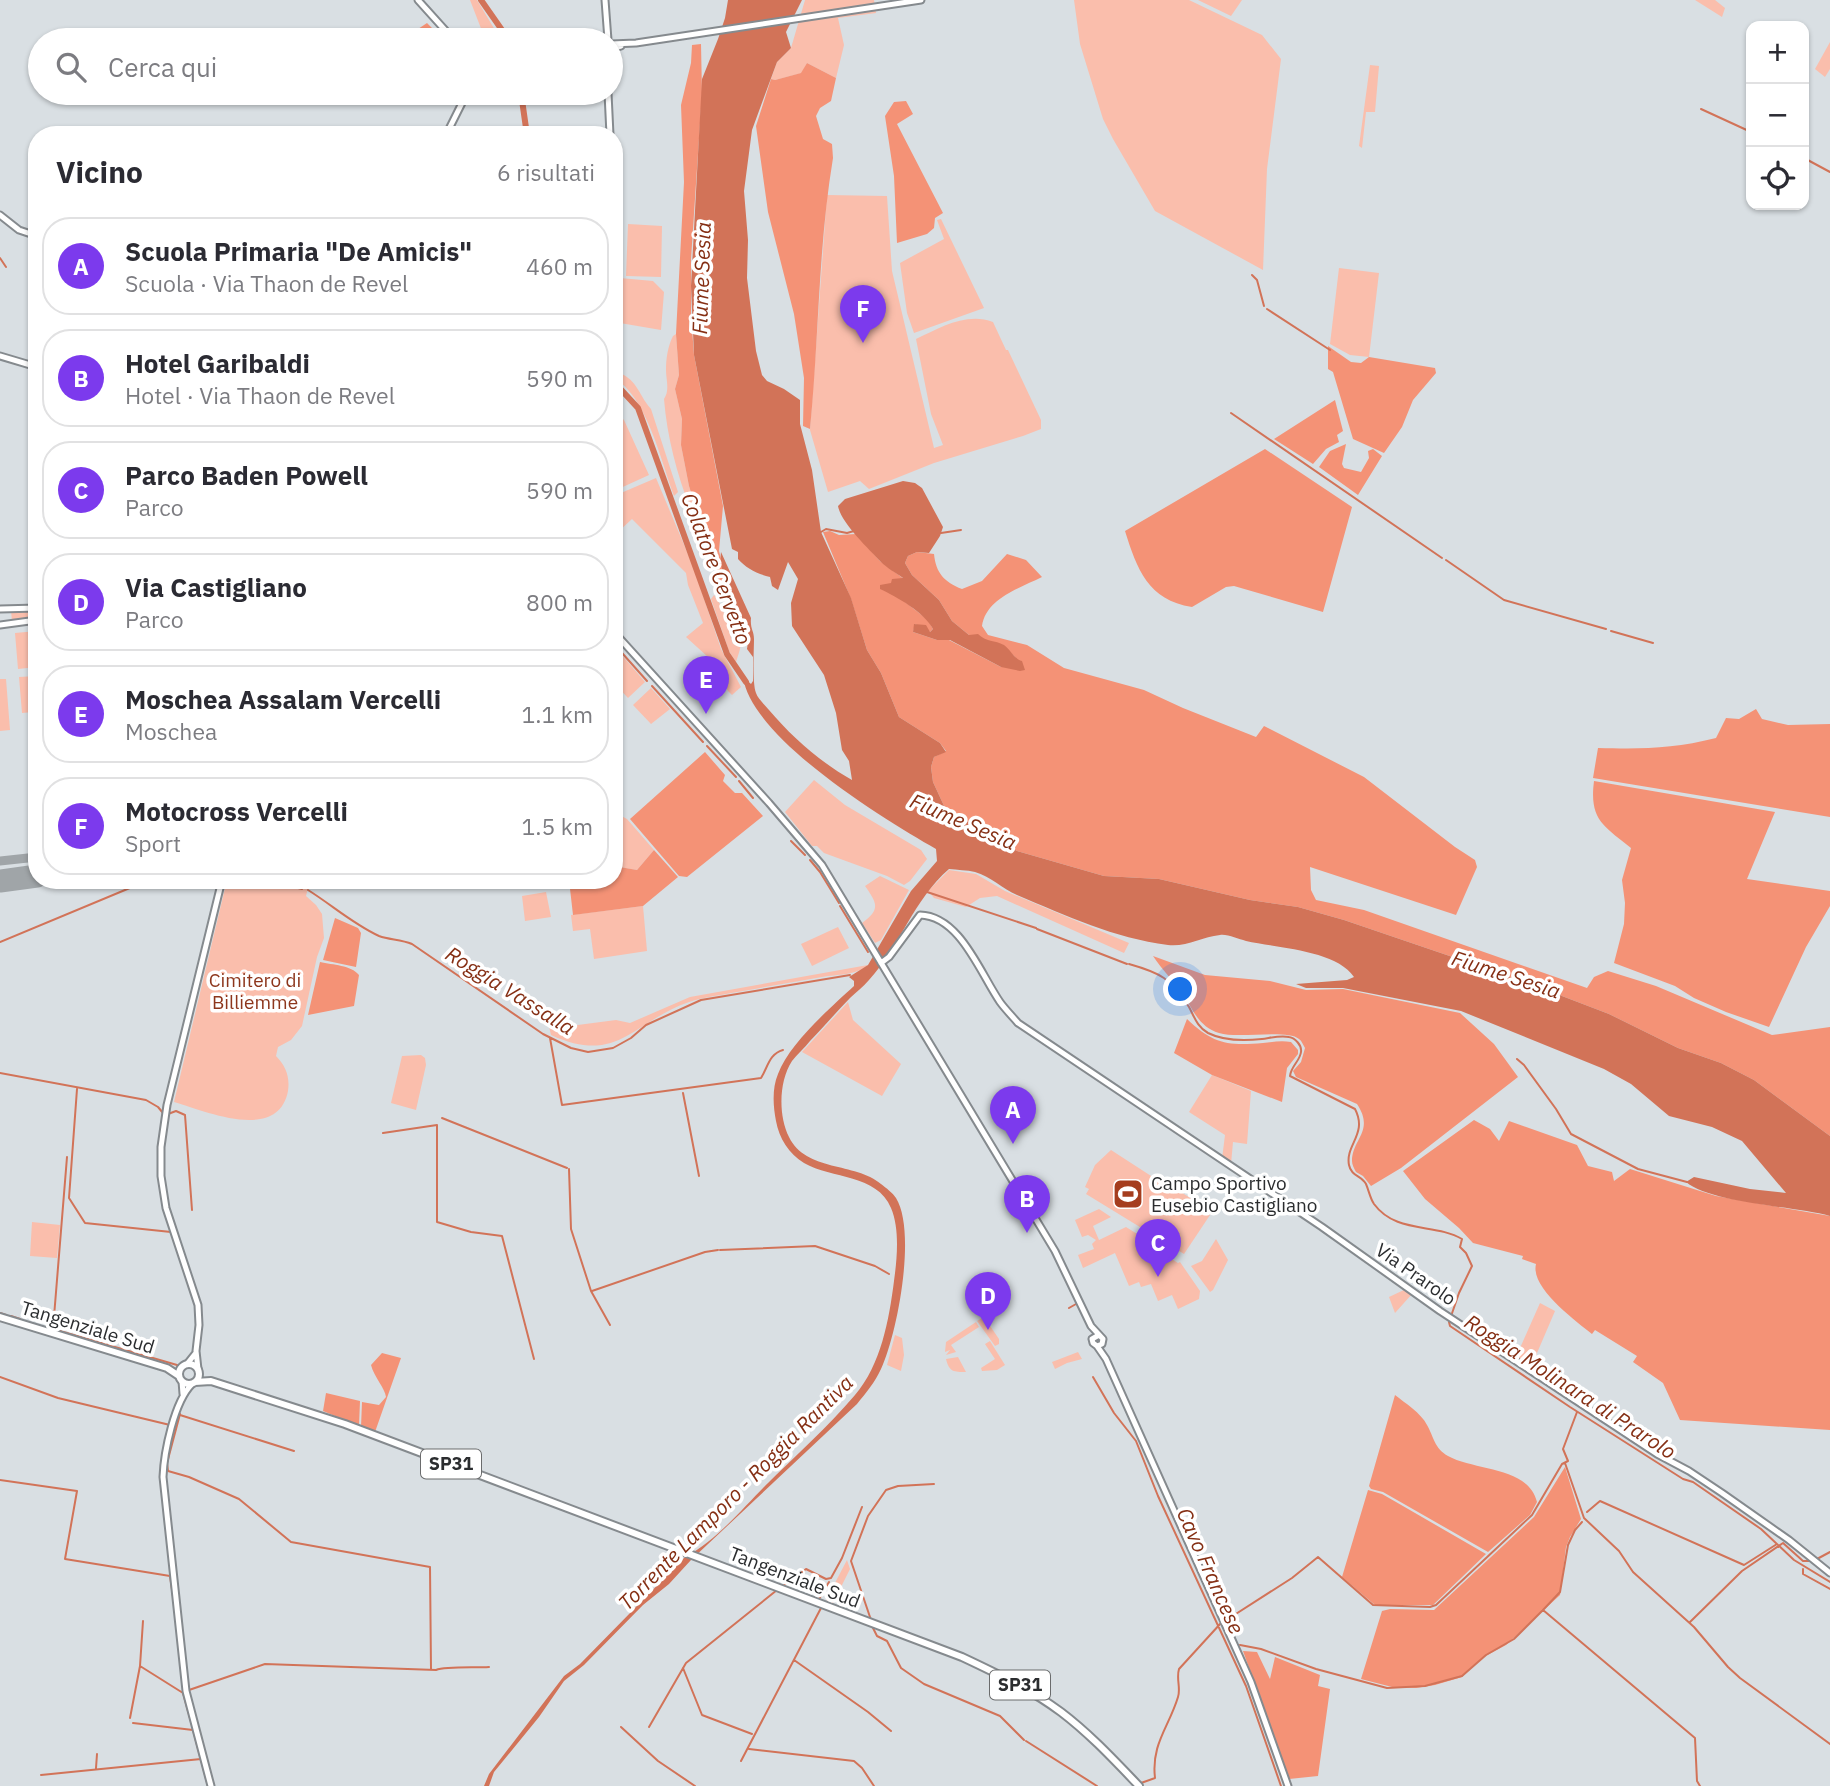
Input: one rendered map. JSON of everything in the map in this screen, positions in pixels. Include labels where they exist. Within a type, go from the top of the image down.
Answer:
[{"type":"main road","points":[[418,0],[443,28]]},
{"type":"main road","points":[[605,0],[607,28]]},
{"type":"main road","points":[[623,45],[921,0]]},
{"type":"main road","points":[[450,126],[461,105]]},
{"type":"main road","points":[[609,105],[610,126]]},
{"type":"main road","points":[[0,215],[19,230],[28,233]]},
{"type":"main road","points":[[0,356],[28,364]]},
{"type":"main road","points":[[0,608],[28,608]]},
{"type":"main road","points":[[0,625],[28,621]]},
{"type":"main road","points":[[623,642],[812,853],[883,961],[1055,1251],[1096,1336],[1093,1343],[1100,1345]]},
{"type":"main road","points":[[211,1786],[186,1691],[163,1486],[166,1448],[183,1394],[193,1383],[198,1371],[198,1306],[166,1208],[161,1147],[168,1104],[220,889]]},
{"type":"main road","name":"Via Prarolo","points":[[883,961],[920,915],[946,924],[977,962],[1001,1003],[1018,1023],[1322,1227],[1447,1316],[1657,1454],[1689,1471],[1789,1540],[1830,1573]]},
{"type":"main road","name":"Tangenziale Sud","points":[[0,1317],[167,1368],[180,1379]]},
{"type":"main road","points":[[1096,1336],[1103,1337],[1100,1345],[1105,1357],[1251,1682],[1288,1786]]},
{"type":"main road","points":[[183,1394],[180,1379],[184,1366],[196,1351]]},
{"type":"main road","name":"SP31","points":[[184,1366],[194,1365],[198,1371]]},
{"type":"main road","name":"Tangenziale Sud","points":[[167,1368],[184,1366]]},
{"type":"main road","name":"Tangenziale Sud","points":[[198,1371],[211,1381],[345,1424],[962,1657],[1022,1686],[1076,1724],[1139,1786]]},
{"type":"main road","name":"SP31","points":[[180,1379],[193,1383]]},
{"type":"main road","name":"Tangenziale Sud","points":[[193,1383],[211,1381]]},
{"type":"green space","points":[[470,0],[477,0],[494,28],[481,28]]},
{"type":"green space","points":[[805,0],[874,0],[876,13],[838,18],[844,45],[836,78],[807,63],[802,73],[771,79],[777,62],[791,48]]},
{"type":"green space","points":[[1074,0],[1189,0],[1262,35],[1281,59],[1267,169],[1263,270],[1155,211],[1103,119],[1080,44]]},
{"type":"green space","points":[[1198,0],[1242,0],[1231,16]]},
{"type":"green space","points":[[1695,0],[1715,0],[1725,8],[1722,17]]},
{"type":"green space","points":[[1830,42],[1830,69],[1825,77],[1815,69]]},
{"type":"green space","points":[[1370,65],[1379,66],[1375,112],[1366,112],[1362,148],[1359,146]]},
{"type":"green space","points":[[827,195],[887,196],[892,271],[934,448],[943,445],[931,414],[916,339],[963,320],[983,319],[993,322],[1041,420],[1041,429],[934,463],[869,489],[860,481],[828,492],[810,430]]},
{"type":"green space","points":[[941,219],[984,308],[914,333],[907,313],[900,263],[944,239],[937,220]]},
{"type":"green space","points":[[628,224],[662,226],[661,277],[626,276]]},
{"type":"green space","points":[[1339,268],[1379,273],[1369,357],[1350,355],[1330,344]]},
{"type":"green space","points":[[623,278],[653,281],[664,292],[661,330],[623,324]]},
{"type":"green space","points":[[676,334],[679,375],[675,389],[682,419],[681,445],[689,486],[707,547],[679,475],[666,418],[664,399],[667,389],[667,357],[671,340]]},
{"type":"green space","points":[[623,375],[633,382],[651,409],[678,492],[674,496],[652,431],[623,385]]},
{"type":"green space","points":[[623,419],[624,420],[649,475],[623,487]]},
{"type":"green space","points":[[656,478],[693,566],[721,649],[741,687],[732,695],[708,657],[686,637],[703,623],[686,573],[632,519],[623,527],[623,492]]},
{"type":"green space","points":[[714,595],[722,607],[733,644],[738,642],[726,603],[732,602],[739,618],[742,638],[736,662],[729,651],[711,599]]},
{"type":"green space","points":[[11,610],[28,610],[28,619],[12,622]]},
{"type":"green space","points":[[28,632],[28,668],[18,669],[15,633]]},
{"type":"green space","points":[[623,656],[645,682],[628,698],[623,693]]},
{"type":"green space","points":[[28,676],[28,712],[22,713],[19,677]]},
{"type":"green space","points":[[0,679],[6,679],[10,730],[0,731]]},
{"type":"green space","points":[[651,688],[670,709],[651,724],[633,705]]},
{"type":"green space","points":[[814,780],[845,805],[921,850],[927,859],[910,881],[904,885],[812,846],[785,812]]},
{"type":"green space","points":[[623,817],[654,850],[637,870],[623,868]]},
{"type":"green space","points":[[949,870],[976,874],[1005,891],[1129,943],[1124,953],[997,896],[980,898],[966,907],[934,898],[928,891]]},
{"type":"green space","points":[[880,876],[909,890],[881,940],[875,943],[862,923],[872,914],[875,906],[865,886]]},
{"type":"green space","name":"Cimitero di Billiemme","points":[[225,889],[308,889],[306,896],[322,914],[324,938],[317,957],[302,1026],[291,1040],[278,1047],[276,1056],[288,1081],[288,1091],[282,1107],[270,1116],[256,1120],[221,1116],[174,1102]]},
{"type":"green space","points":[[546,892],[551,917],[525,921],[522,896]]},
{"type":"green space","points":[[643,906],[647,951],[594,959],[590,929],[573,931],[571,915]]},
{"type":"green space","points":[[838,927],[849,948],[812,966],[801,944]]},
{"type":"green space","points":[[868,965],[852,973],[695,1000],[670,1010],[624,1037],[593,1046],[551,1035],[547,1018],[554,1023],[570,1026],[616,1020],[630,1023],[690,997]]},
{"type":"green space","points":[[848,1002],[853,1020],[901,1064],[882,1096],[802,1052]]},
{"type":"green space","points":[[421,1055],[425,1058],[426,1065],[416,1110],[391,1103],[402,1056]]},
{"type":"green space","points":[[1212,1075],[1251,1091],[1247,1144],[1233,1142],[1231,1164],[1222,1159],[1225,1135],[1189,1112]]},
{"type":"green space","points":[[1111,1150],[1165,1185],[1168,1181],[1170,1185],[1212,1212],[1184,1254],[1086,1194],[1089,1189],[1085,1187],[1095,1165]]},
{"type":"green space","points":[[1099,1209],[1111,1217],[1093,1226],[1099,1240],[1126,1227],[1142,1237],[1143,1241],[1180,1262],[1200,1291],[1199,1299],[1178,1309],[1172,1295],[1158,1301],[1151,1284],[1141,1287],[1139,1282],[1129,1286],[1115,1253],[1083,1268],[1078,1255],[1094,1249],[1092,1244],[1096,1240],[1088,1235],[1082,1237],[1075,1220]]},
{"type":"green space","points":[[32,1222],[60,1225],[57,1258],[30,1256]]},
{"type":"green space","points":[[1216,1239],[1228,1260],[1210,1292],[1191,1266],[1202,1261]]},
{"type":"green space","points":[[1406,1289],[1412,1294],[1395,1313],[1389,1297]]},
{"type":"green space","points":[[1540,1303],[1555,1311],[1531,1367],[1516,1357]]},
{"type":"green space","points":[[984,1317],[999,1339],[999,1344],[995,1346],[977,1321]]},
{"type":"green space","points":[[976,1322],[979,1327],[951,1345],[956,1352],[946,1355],[950,1350],[945,1352],[946,1342]]},
{"type":"green space","points":[[895,1335],[902,1338],[904,1355],[901,1371],[887,1365]]},
{"type":"green space","points":[[990,1341],[1005,1365],[997,1370],[982,1371],[981,1368],[995,1359],[985,1344]]},
{"type":"green space","points":[[1078,1352],[1082,1359],[1055,1369],[1052,1362]]},
{"type":"green space","points":[[958,1357],[966,1372],[950,1369],[946,1359]]},
{"type":"green space","points":[[847,1560],[850,1569],[833,1603],[826,1600]]},
{"type":"shaded area","points":[[427,23],[432,28],[420,28]]},
{"type":"shaded area","points":[[701,44],[702,93],[691,259],[691,315],[694,355],[723,506],[719,551],[732,602],[726,603],[689,486],[681,445],[682,419],[675,389],[679,375],[676,334],[684,182],[681,105],[691,63],[692,45]]},
{"type":"shaded area","points":[[807,63],[836,78],[831,101],[820,108],[816,116],[823,139],[832,144],[833,158],[824,226],[810,429],[803,426],[804,378],[794,314],[768,212],[756,126],[771,79],[801,73]]},
{"type":"shaded area","points":[[906,101],[913,114],[897,124],[943,213],[935,218],[934,228],[927,234],[897,243],[894,176],[885,116],[894,102]]},
{"type":"shaded area","points":[[1328,346],[1351,362],[1361,363],[1369,357],[1435,368],[1436,373],[1413,400],[1402,427],[1384,453],[1353,439],[1333,372],[1328,369]]},
{"type":"shaded area","points":[[1335,400],[1343,431],[1337,435],[1339,442],[1326,449],[1313,464],[1274,439]]},
{"type":"shaded area","points":[[1346,444],[1342,464],[1344,468],[1361,472],[1369,458],[1368,451],[1373,449],[1382,456],[1358,495],[1319,467],[1330,451]]},
{"type":"shaded area","points":[[1265,449],[1352,507],[1323,612],[1234,586],[1226,587],[1192,607],[1165,598],[1146,581],[1134,558],[1125,531]]},
{"type":"shaded area","points":[[830,531],[839,535],[856,534],[880,561],[904,579],[900,598],[928,620],[933,629],[930,632],[915,624],[913,632],[937,640],[949,640],[1001,667],[1017,659],[1003,645],[969,635],[952,621],[939,600],[912,575],[905,563],[908,556],[917,552],[934,554],[942,576],[962,589],[982,581],[1007,554],[1026,560],[1042,577],[1005,595],[990,608],[982,626],[988,635],[1027,645],[1064,668],[1144,690],[1256,737],[1264,726],[1364,777],[1475,860],[1477,867],[1456,915],[1310,867],[1311,890],[1316,900],[1364,910],[1587,988],[1594,977],[1608,971],[1656,986],[1772,1035],[1830,1027],[1830,1136],[1754,1080],[1721,1063],[1678,1048],[1609,1014],[1523,981],[1298,907],[1250,900],[1159,879],[1104,876],[1017,851],[945,808],[933,782],[931,767],[934,757],[946,751],[940,743],[899,717],[881,673],[867,650],[851,599],[823,532]]},
{"type":"shaded area","points":[[1756,709],[1762,719],[1788,725],[1830,724],[1830,817],[1593,778],[1598,748],[1657,748],[1716,738],[1726,718],[1739,719]]},
{"type":"shaded area","points":[[705,752],[725,775],[723,781],[735,793],[742,793],[763,816],[687,877],[679,876],[630,819]]},
{"type":"shaded area","points":[[1594,781],[1775,812],[1747,879],[1830,891],[1830,906],[1806,947],[1769,1027],[1726,1012],[1675,986],[1614,963],[1624,924],[1622,880],[1631,848],[1606,827],[1596,814]]},
{"type":"shaded area","points":[[654,850],[678,877],[643,906],[573,915],[570,889],[623,889],[623,868],[637,870]]},
{"type":"shaded area","points":[[335,918],[358,928],[361,933],[356,967],[323,960]]},
{"type":"shaded area","points":[[1153,956],[1205,975],[1270,981],[1306,990],[1343,989],[1460,1013],[1494,1044],[1518,1077],[1401,1168],[1371,1186],[1356,1172],[1352,1162],[1363,1128],[1362,1113],[1357,1104],[1296,1077],[1293,1071],[1301,1062],[1305,1048],[1300,1040],[1284,1035],[1227,1035],[1206,1027]]},
{"type":"shaded area","points":[[320,962],[347,967],[359,975],[354,1006],[308,1015]]},
{"type":"shaded area","points":[[1187,1019],[1205,1034],[1222,1042],[1291,1042],[1298,1054],[1287,1068],[1282,1102],[1212,1075],[1174,1053]]},
{"type":"shaded area","points":[[1474,1120],[1490,1129],[1499,1141],[1509,1121],[1577,1145],[1588,1166],[1612,1172],[1614,1181],[1630,1169],[1716,1196],[1830,1216],[1830,1430],[1680,1420],[1663,1383],[1633,1362],[1637,1356],[1595,1330],[1592,1334],[1556,1303],[1540,1283],[1536,1264],[1522,1259],[1523,1256],[1473,1243],[1425,1199],[1403,1171]]},
{"type":"shaded area","points":[[382,1353],[401,1358],[375,1432],[361,1427],[362,1402],[379,1405],[386,1397],[371,1365]]},
{"type":"shaded area","points":[[326,1393],[360,1401],[359,1426],[323,1411]]},
{"type":"shaded area","points":[[1395,1395],[1421,1416],[1443,1453],[1459,1461],[1512,1476],[1532,1490],[1537,1502],[1530,1515],[1488,1552],[1369,1486]]},
{"type":"shaded area","points":[[1565,1467],[1581,1519],[1566,1547],[1560,1595],[1506,1645],[1482,1658],[1462,1677],[1416,1688],[1392,1687],[1361,1679],[1382,1611],[1434,1610],[1534,1517]]},
{"type":"shaded area","points":[[1368,1490],[1382,1494],[1486,1554],[1433,1605],[1375,1605],[1342,1577]]},
{"type":"shaded area","points":[[1243,1651],[1257,1652],[1270,1679],[1275,1657],[1320,1675],[1318,1686],[1330,1689],[1318,1776],[1289,1779]]},
{"type":"water","name":"Fiume Sesia","points":[[728,0],[802,0],[786,32],[791,48],[777,62],[752,130],[744,191],[748,240],[747,278],[756,351],[762,375],[767,381],[800,400],[800,424],[812,470],[821,532],[851,598],[867,650],[881,673],[899,717],[940,743],[946,752],[934,757],[931,767],[933,782],[945,808],[1017,851],[1104,876],[1159,879],[1250,900],[1298,907],[1344,920],[1523,981],[1609,1014],[1678,1048],[1721,1063],[1754,1080],[1830,1136],[1830,1216],[1733,1199],[1698,1189],[1686,1182],[1694,1177],[1750,1189],[1786,1193],[1742,1141],[1712,1127],[1669,1116],[1631,1084],[1604,1069],[1461,1011],[1343,988],[1306,988],[1296,984],[1347,980],[1354,977],[1334,961],[1320,956],[1226,935],[1175,945],[1129,937],[1091,925],[1017,895],[981,874],[949,869],[926,894],[890,953],[867,983],[792,1061],[782,1088],[785,1128],[797,1148],[819,1161],[870,1177],[893,1194],[902,1214],[905,1258],[902,1284],[893,1333],[879,1374],[857,1404],[691,1560],[669,1584],[643,1605],[584,1665],[564,1681],[539,1717],[494,1772],[489,1786],[484,1786],[489,1774],[564,1676],[580,1664],[686,1556],[728,1524],[855,1395],[877,1356],[886,1326],[894,1281],[897,1235],[891,1208],[884,1197],[865,1183],[815,1168],[794,1155],[777,1127],[774,1091],[778,1074],[791,1051],[811,1027],[854,986],[854,981],[849,977],[868,965],[911,891],[937,861],[936,849],[854,798],[794,751],[770,726],[752,701],[743,677],[751,684],[753,681],[753,657],[747,649],[744,628],[724,577],[721,552],[751,618],[757,695],[807,748],[852,780],[824,675],[792,626],[791,603],[798,579],[788,562],[778,590],[772,586],[770,577],[745,565],[738,559],[738,552],[732,549],[694,355],[691,286],[702,79],[725,18]]},
{"type":"water","points":[[903,481],[915,483],[922,488],[943,527],[929,553],[917,552],[908,556],[905,563],[912,575],[939,600],[952,621],[969,635],[978,634],[1004,645],[1022,661],[1025,670],[1001,667],[950,640],[937,640],[913,632],[914,624],[926,625],[930,632],[933,629],[917,611],[880,589],[880,585],[891,583],[892,579],[903,578],[883,564],[863,543],[844,520],[838,506],[845,499]]},
{"type":"waterway","name":"Colatore Cervetto","points":[[481,0],[501,28]]},
{"type":"waterway","name":"Colatore Cervetto","points":[[523,105],[526,126]]},
{"type":"waterway","points":[[1701,109],[1746,130]]},
{"type":"waterway","points":[[1809,161],[1830,172]]},
{"type":"waterway","points":[[0,258],[6,267]]},
{"type":"waterway","points":[[1252,275],[1257,280],[1264,306]]},
{"type":"waterway","points":[[1267,309],[1330,350]]},
{"type":"waterway","name":"Colatore Cervetto","points":[[623,392],[638,408],[727,654],[746,682]]},
{"type":"waterway","points":[[1231,413],[1442,558]]},
{"type":"waterway","points":[[821,532],[826,529],[847,533],[854,531]]},
{"type":"waterway","points":[[941,533],[961,530]]},
{"type":"waterway","points":[[1446,560],[1504,600],[1606,629]]},
{"type":"waterway","points":[[1611,631],[1653,643]]},
{"type":"waterway","points":[[623,654],[647,681]]},
{"type":"waterway","points":[[652,686],[703,742]]},
{"type":"waterway","points":[[707,746],[736,777]]},
{"type":"waterway","points":[[739,781],[753,798]]},
{"type":"waterway","points":[[791,841],[805,855]]},
{"type":"waterway","points":[[810,860],[839,903]]},
{"type":"waterway","points":[[0,942],[127,889]]},
{"type":"waterway","name":"Roggia Vassalla","points":[[308,890],[369,931],[412,944],[543,1034],[571,1048],[588,1052],[613,1048],[646,1025],[701,1000],[850,975]]},
{"type":"waterway","name":"Roggia Molinara di Prarolo","points":[[924,891],[1036,928]]},
{"type":"waterway","points":[[840,906],[868,952]]},
{"type":"waterway","name":"Roggia Molinara di Prarolo","points":[[1037,929],[1127,964]]},
{"type":"waterway","name":"Roggia Molinara di Prarolo","points":[[1129,964],[1149,970],[1170,983],[1189,1007],[1198,1025],[1208,1033],[1221,1038],[1241,1040],[1286,1036],[1298,1042],[1300,1055],[1290,1076],[1355,1109],[1359,1125],[1350,1151],[1349,1165],[1366,1184],[1374,1204],[1393,1220],[1462,1239],[1460,1247],[1472,1266],[1459,1293],[1450,1326],[1570,1407],[1683,1479],[1693,1482],[1761,1529],[1794,1560],[1830,1582]]},
{"type":"waterway","points":[[550,1038],[562,1105],[761,1078],[772,1058],[783,1050]]},
{"type":"waterway","points":[[1517,1059],[1556,1109],[1571,1134],[1638,1169],[1687,1182]]},
{"type":"waterway","points":[[0,1073],[146,1100],[163,1113]]},
{"type":"waterway","points":[[77,1089],[69,1198],[85,1223],[171,1232]]},
{"type":"waterway","points":[[683,1093],[699,1176]]},
{"type":"waterway","points":[[168,1114],[176,1111],[185,1115],[192,1210]]},
{"type":"waterway","points":[[442,1118],[567,1168]]},
{"type":"waterway","points":[[383,1133],[437,1125],[437,1222],[471,1232],[502,1236],[534,1359]]},
{"type":"waterway","points":[[67,1157],[53,1329],[177,1365]]},
{"type":"waterway","points":[[569,1169],[571,1229],[591,1291],[610,1325]]},
{"type":"waterway","points":[[720,1250],[815,1246],[875,1266],[889,1274]]},
{"type":"waterway","points":[[592,1291],[705,1252],[718,1250]]},
{"type":"waterway","points":[[1069,1308],[1076,1304]]},
{"type":"waterway","points":[[0,1313],[6,1315]]},
{"type":"waterway","points":[[11,1316],[20,1319]]},
{"type":"waterway","points":[[0,1377],[58,1398],[170,1425]]},
{"type":"waterway","name":"Cavo Francese","points":[[1093,1377],[1114,1413],[1136,1441],[1158,1496],[1246,1686],[1281,1786]]},
{"type":"waterway","points":[[1228,1619],[1292,1578],[1318,1557],[1373,1605],[1436,1605],[1532,1515],[1562,1464],[1568,1461],[1563,1449],[1577,1412]]},
{"type":"waterway","points":[[180,1414],[167,1463],[168,1471],[189,1477],[239,1499],[291,1542],[430,1567],[431,1670]]},
{"type":"waterway","points":[[180,1415],[294,1451]]},
{"type":"waterway","points":[[1565,1463],[1584,1518],[1619,1551],[1633,1572],[1694,1627],[1740,1678],[1830,1744]]},
{"type":"waterway","points":[[0,1480],[77,1491],[65,1559],[170,1576],[173,1596]]},
{"type":"waterway","points":[[871,1620],[851,1561],[868,1516],[886,1490],[898,1486],[934,1484]]},
{"type":"waterway","points":[[1587,1512],[1600,1501],[1744,1565],[1777,1544]]},
{"type":"waterway","points":[[783,1586],[806,1569],[826,1579],[831,1578],[862,1507]]},
{"type":"waterway","points":[[1543,1610],[1560,1592],[1568,1545],[1582,1522]]},
{"type":"waterway","points":[[1690,1622],[1742,1571],[1783,1543],[1803,1561],[1809,1561]]},
{"type":"waterway","points":[[1817,1559],[1830,1552]]},
{"type":"waterway","points":[[1803,1569],[1803,1574],[1830,1589]]},
{"type":"waterway","points":[[819,1599],[829,1582]]},
{"type":"waterway","points":[[649,1727],[686,1663],[777,1590]]},
{"type":"waterway","points":[[741,1761],[821,1608]]},
{"type":"waterway","points":[[1240,1645],[1387,1688],[1425,1686],[1462,1676],[1486,1655],[1514,1639],[1543,1610],[1695,1738],[1697,1781],[1700,1786]]},
{"type":"waterway","points":[[130,1718],[140,1666],[143,1621]]},
{"type":"waterway","points":[[1141,1783],[1155,1778],[1158,1745],[1179,1694],[1179,1669],[1221,1623]]},
{"type":"waterway","points":[[872,1626],[877,1636],[887,1641],[901,1668],[924,1684],[1000,1716],[1024,1740]]},
{"type":"waterway","points":[[794,1660],[891,1731]]},
{"type":"waterway","points":[[188,1685],[189,1690],[265,1664],[436,1670],[489,1667]]},
{"type":"waterway","points":[[140,1666],[183,1693],[193,1729]]},
{"type":"waterway","points":[[683,1668],[702,1715],[752,1734]]},
{"type":"waterway","points":[[133,1723],[193,1730],[208,1786]]},
{"type":"waterway","points":[[621,1727],[658,1761],[695,1786]]},
{"type":"waterway","points":[[1026,1741],[1097,1786]]},
{"type":"waterway","points":[[203,1746],[214,1786]]},
{"type":"waterway","points":[[749,1749],[854,1761],[874,1786]]},
{"type":"waterway","points":[[96,1768],[97,1754]]},
{"type":"waterway","points":[[41,1775],[201,1759]]},
{"type":"taxiway","points":[[0,861],[28,858]]},
{"type":"runway","points":[[0,881],[28,877]]},
{"type":"place","name":"Motocross Vercelli","points":[[863,343]]},
{"type":"place","name":"Moschea Assalam Vercelli","points":[[706,714]]},
{"type":"place","name":"Scuola Primaria \"De Amicis\"","points":[[1013,1144]]},
{"type":"place","name":"Campo Sportivo Eusebio Castigliano","points":[[1128,1194]]},
{"type":"place","name":"Hotel Garibaldi","points":[[1027,1233]]},
{"type":"place","name":"Parco Baden Powell","points":[[1158,1277]]},
{"type":"place","name":"Via Castigliano","points":[[988,1330]]},
{"type":"water label","name":"Torrente Lamporo - Roggia Rantiva","points":[[736,1493]]}]
